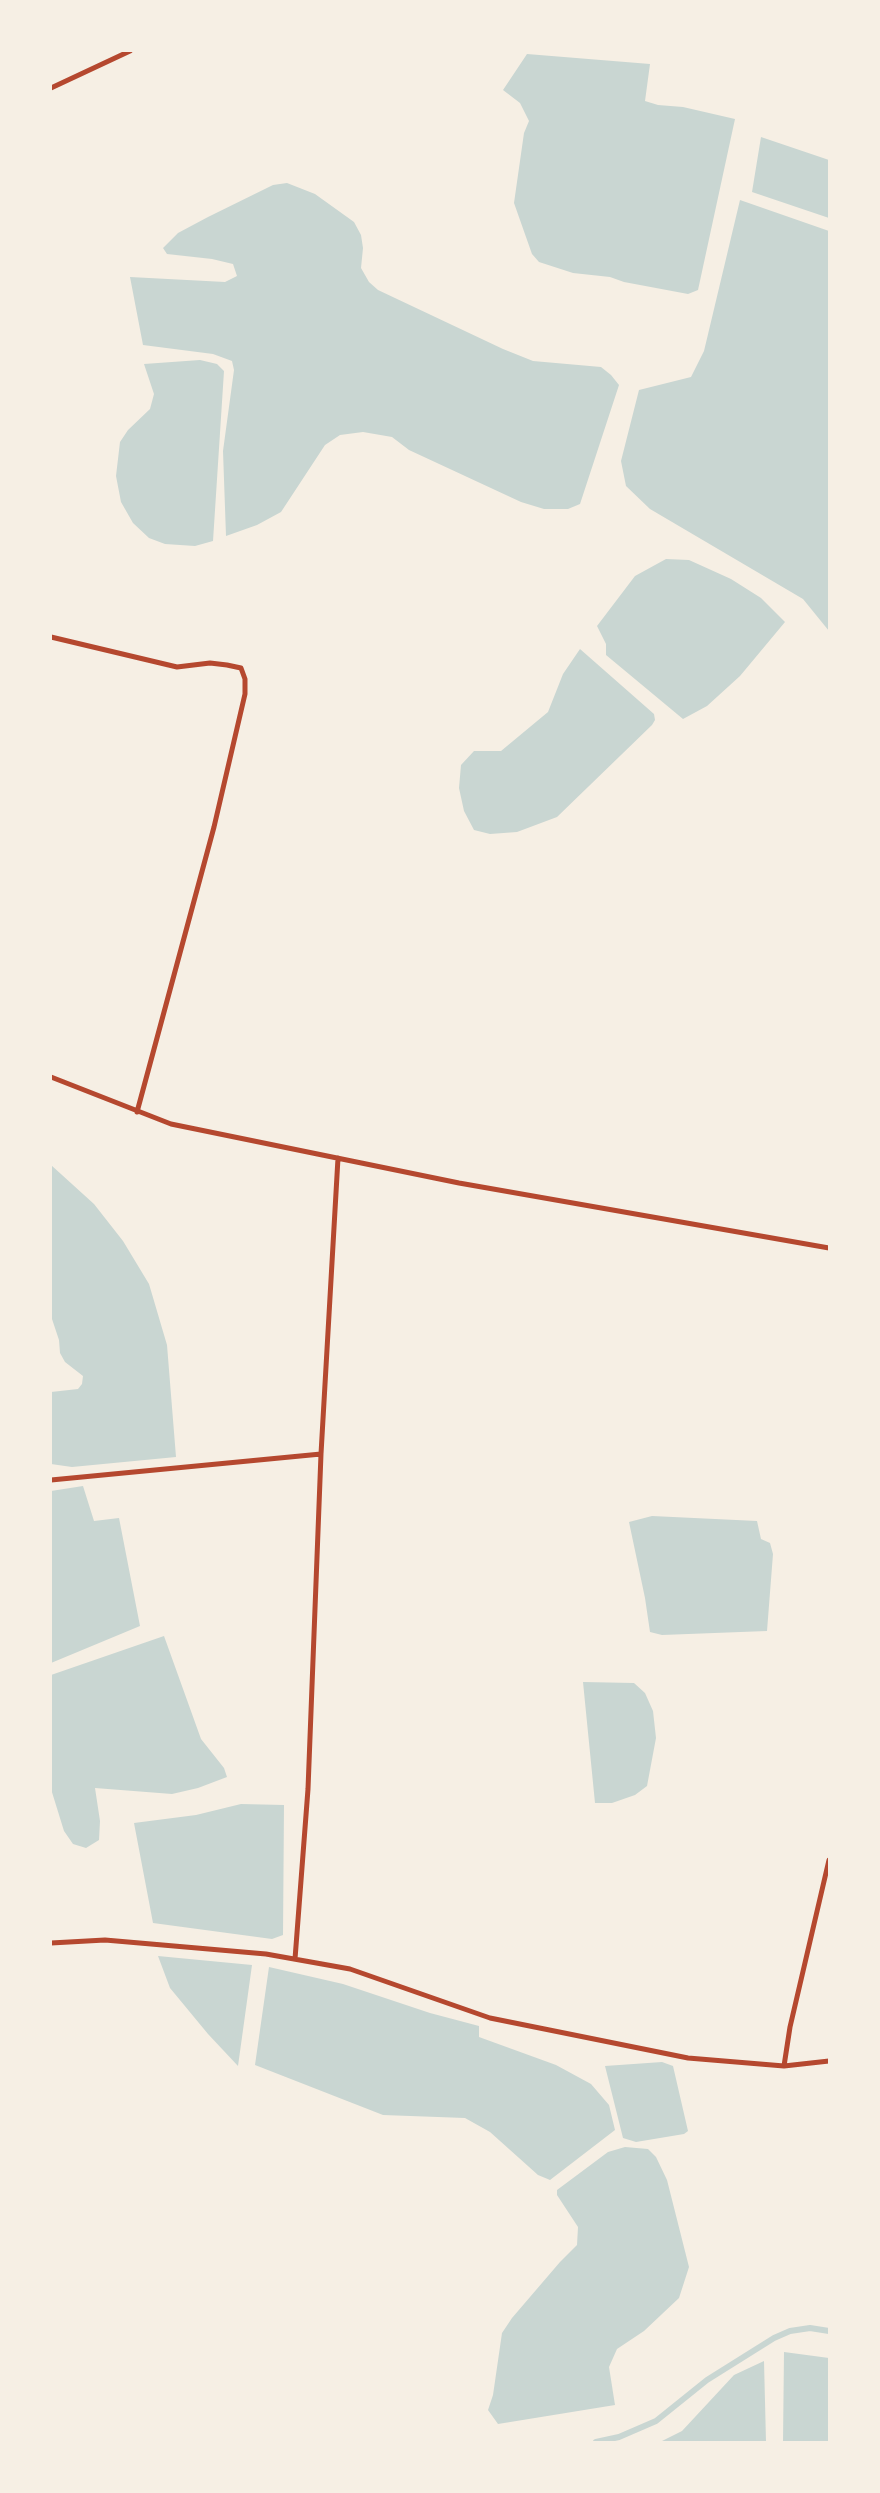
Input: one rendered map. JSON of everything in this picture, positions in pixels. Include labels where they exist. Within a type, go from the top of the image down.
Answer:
[{"type":"street","points":[[51,88],[130,51]]},
{"type":"street","points":[[51,637],[178,667],[210,663],[227,664],[241,668],[245,679],[245,694],[214,827],[137,1112]]},
{"type":"street","points":[[51,1077],[171,1124],[459,1183],[829,1248]]},
{"type":"street","points":[[295,1959],[308,1789],[321,1454],[338,1158]]},
{"type":"street","points":[[51,1480],[321,1454]]},
{"type":"street","points":[[784,2066],[790,2027],[829,1860]]},
{"type":"street","points":[[51,1943],[105,1940],[266,1954],[350,1969],[490,2018],[688,2058],[784,2066],[829,2061]]},
{"type":"shaded area","points":[[527,54],[650,64],[645,101],[658,105],[683,107],[735,119],[698,290],[688,294],[624,282],[610,277],[573,273],[539,262],[532,254],[514,203],[524,133],[529,121],[520,103],[503,90]]},
{"type":"shaded area","points":[[761,137],[829,160],[829,218],[752,192]]},
{"type":"shaded area","points":[[287,183],[315,194],[354,222],[361,235],[363,248],[361,268],[369,282],[378,290],[503,349],[533,361],[601,367],[611,375],[619,385],[580,504],[568,509],[544,509],[521,502],[409,450],[392,437],[363,432],[340,435],[325,445],[281,512],[257,525],[226,536],[223,451],[234,370],[232,361],[213,354],[143,345],[130,277],[225,282],[237,276],[233,264],[212,259],[167,254],[163,248],[178,233],[208,217],[273,185]]},
{"type":"shaded area","points":[[740,200],[829,231],[829,631],[803,599],[650,509],[626,486],[621,461],[639,390],[691,377],[704,351]]},
{"type":"shaded area","points":[[200,360],[217,364],[224,371],[213,541],[195,546],[165,544],[149,538],[133,523],[121,502],[116,476],[120,442],[128,430],[150,409],[154,394],[144,364]]},
{"type":"shaded area","points":[[666,559],[689,560],[731,579],[761,598],[785,622],[740,676],[707,706],[683,719],[606,655],[606,644],[597,626],[635,576]]},
{"type":"shaded area","points":[[580,649],[654,714],[655,720],[557,817],[517,832],[490,834],[474,830],[464,811],[459,788],[461,765],[474,751],[501,751],[548,712],[563,674]]},
{"type":"shaded area","points":[[51,1165],[94,1204],[123,1241],[149,1284],[167,1345],[176,1457],[72,1467],[51,1464],[51,1392],[78,1389],[82,1384],[83,1376],[65,1362],[60,1353],[59,1340],[51,1316]]},
{"type":"shaded area","points":[[83,1486],[94,1521],[119,1518],[140,1626],[51,1663],[51,1491]]},
{"type":"shaded area","points":[[652,1516],[757,1521],[761,1539],[770,1543],[773,1554],[767,1631],[662,1635],[650,1632],[629,1522]]},
{"type":"shaded area","points":[[164,1636],[201,1739],[224,1768],[227,1777],[198,1788],[172,1794],[95,1788],[100,1821],[99,1840],[86,1848],[73,1844],[64,1831],[51,1789],[51,1675]]},
{"type":"shaded area","points":[[583,1682],[634,1683],[645,1693],[653,1711],[656,1738],[647,1786],[635,1795],[612,1803],[595,1803]]},
{"type":"shaded area","points":[[241,1804],[284,1805],[283,1935],[272,1939],[153,1923],[134,1823],[196,1815]]},
{"type":"shaded area","points":[[158,1956],[252,1965],[238,2066],[208,2034],[170,1988]]},
{"type":"shaded area","points":[[269,1967],[343,1984],[430,2013],[479,2026],[479,2037],[556,2065],[591,2084],[609,2105],[615,2130],[550,2180],[538,2175],[490,2132],[465,2118],[383,2115],[255,2065]]},
{"type":"shaded area","points":[[662,2062],[673,2066],[688,2131],[684,2134],[636,2142],[623,2138],[605,2066]]},
{"type":"shaded area","points":[[625,2147],[648,2149],[656,2157],[667,2180],[689,2267],[679,2298],[644,2331],[617,2349],[609,2367],[615,2405],[498,2424],[488,2410],[493,2395],[502,2333],[512,2318],[577,2245],[578,2227],[557,2195],[557,2190],[608,2152]]},
{"type":"shaded area","points":[[784,2352],[829,2358],[829,2442],[783,2442]]},
{"type":"shaded area","points":[[764,2361],[766,2442],[660,2442],[682,2431],[734,2375]]},
{"type":"waterway","points":[[596,2442],[619,2437],[656,2421],[707,2380],[774,2338],[790,2331],[810,2328],[829,2331]]}]
